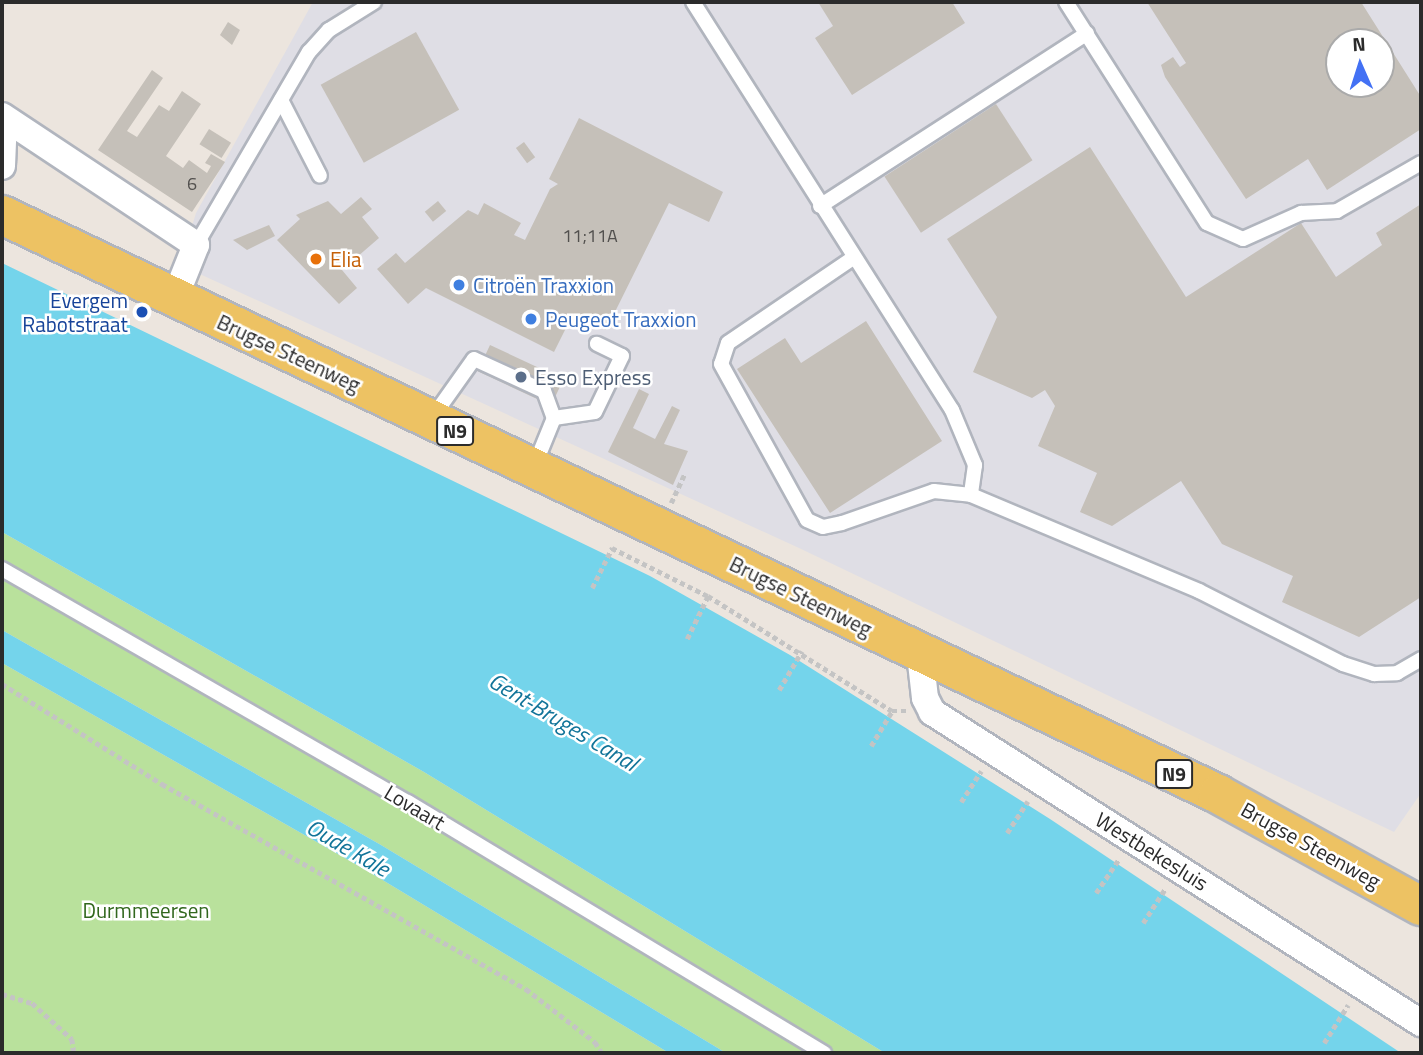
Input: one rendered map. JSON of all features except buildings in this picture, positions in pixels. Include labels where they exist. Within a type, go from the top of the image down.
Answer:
[{"type":"main road","name":"Brugse Steenweg","points":[[2,215],[174,300],[1218,794],[1421,906]]},
{"type":"street","points":[[3,117],[196,245],[174,300]]},
{"type":"street","points":[[2,166],[3,117]]},
{"type":"street","points":[[920,654],[925,698],[932,712]]},
{"type":"street","name":"Westbekesluis","points":[[932,712],[1421,1023]]},
{"type":"lane","points":[[196,245],[309,52],[329,30],[374,2]]},
{"type":"lane","points":[[693,2],[968,442],[975,466],[971,495]]},
{"type":"lane","points":[[1066,2],[1207,223],[1243,239],[1301,213],[1337,211],[1421,163]]},
{"type":"lane","points":[[820,206],[1087,33]]},
{"type":"lane","points":[[281,100],[320,176]]},
{"type":"lane","points":[[853,258],[728,343],[721,364],[807,520],[823,527],[842,523],[934,491],[971,495],[1199,591],[1343,664],[1374,674],[1397,673],[1421,659]]},
{"type":"lane","points":[[554,418],[595,412],[622,356],[597,344]]},
{"type":"lane","points":[[430,419],[474,359],[544,391],[554,418],[533,468]]},
{"type":"lane","name":"Lovaart","points":[[2,569],[408,803],[824,1053]]},
{"type":"path","points":[[592,588],[612,548],[708,596],[802,651],[892,711],[932,712]]},
{"type":"path","points":[[687,639],[708,596]]},
{"type":"path","points":[[779,690],[802,651]]},
{"type":"path","points":[[2,684],[162,784],[526,989],[595,1042],[602,1053]]},
{"type":"path","points":[[872,746],[892,711]]},
{"type":"path","points":[[961,803],[985,765]]},
{"type":"path","points":[[1007,833],[1032,795]]},
{"type":"path","points":[[1096,893],[1122,856]]},
{"type":"path","points":[[1143,923],[1167,885]]},
{"type":"path","points":[[2,994],[32,1003],[72,1039],[74,1053]]},
{"type":"path","points":[[1324,1043],[1348,1004]]},
{"type":"shaded area","points":[[313,2],[1421,2],[1421,793],[1394,832],[799,548],[180,265],[196,213]]},
{"type":"green space","points":[[2,532],[424,772],[885,1053],[726,1053],[381,845],[2,630]]},
{"type":"green space","name":"Durmmeersen","points":[[2,663],[366,870],[669,1053],[2,1053]]},
{"type":"water","name":"Gent-Bruges Canal","points":[[2,263],[650,576],[790,655],[1050,819],[1401,1053],[885,1053],[424,772],[2,532]]},
{"type":"water","name":"Oude Kale","points":[[2,630],[381,845],[726,1053],[669,1053],[366,870],[2,663]]},
{"type":"place","name":"Elia","points":[[316,259]]},
{"type":"place","name":"Citroën Traxxion","points":[[459,285]]},
{"type":"place","name":"Evergem Rabotstraat","points":[[142,312]]},
{"type":"place","name":"Peugeot Traxxion","points":[[531,319]]},
{"type":"place","name":"Esso Express","points":[[521,377]]}]
